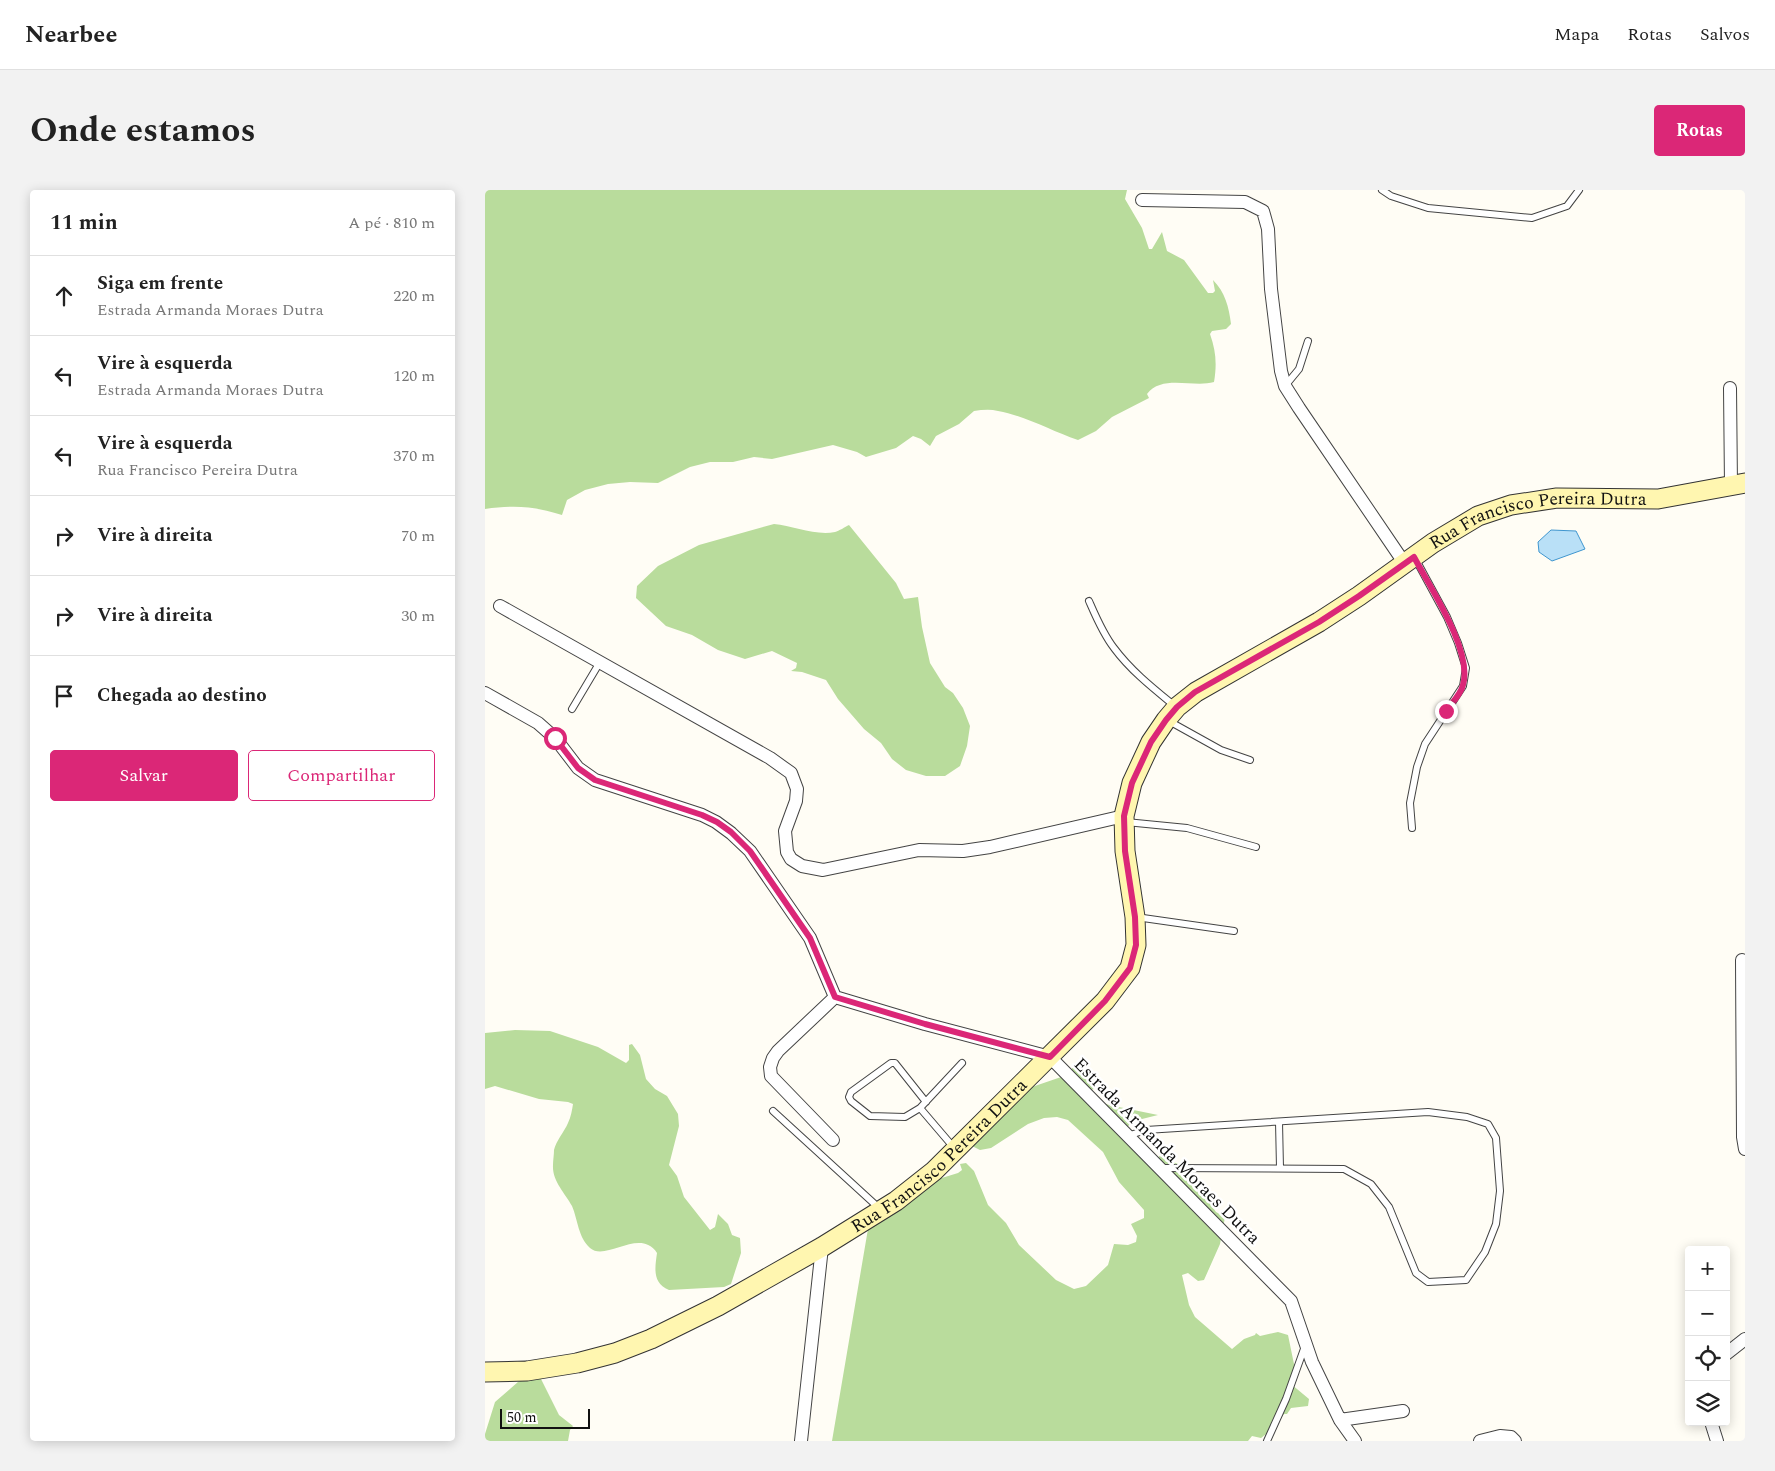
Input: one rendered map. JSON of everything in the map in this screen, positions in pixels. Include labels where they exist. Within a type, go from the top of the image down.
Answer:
[{"type":"main road","name":"Rua Francisco Pereira Dutra","points":[[485,1372],[527,1372],[577,1363],[615,1353],[651,1339],[718,1306],[822,1247],[917,1186],[956,1150],[1105,1001],[1130,968],[1136,945],[1135,917],[1125,851],[1124,819],[1132,783],[1151,742],[1171,714],[1195,692],[1319,622],[1433,543],[1478,516],[1511,505],[1557,498],[1659,499],[1738,484]]},
{"type":"street","points":[[1142,200],[1245,202],[1263,211],[1268,229],[1276,339],[1285,386],[1409,560]]},
{"type":"street","points":[[1730,388],[1738,484]]},
{"type":"street","points":[[500,606],[770,758],[791,773],[797,789],[796,801],[785,831],[786,846],[791,860],[802,866],[823,870],[919,850],[963,851],[1124,819]]},
{"type":"street","points":[[485,693],[538,722],[555,738],[578,768],[595,780],[702,815],[717,822],[731,832],[750,851],[810,938],[835,997],[778,1051],[770,1067],[771,1076],[833,1140]]},
{"type":"street","points":[[1742,960],[1743,1137],[1745,1150]]},
{"type":"street","name":"Estrada Armanda Moraes Dutra","points":[[835,997],[925,1024],[1050,1057],[1291,1301],[1306,1345],[1340,1420],[1355,1441]]},
{"type":"street","points":[[801,1441],[822,1247]]},
{"type":"street","points":[[1730,1351],[1745,1339]]},
{"type":"street","points":[[1340,1420],[1403,1412]]},
{"type":"street","points":[[1712,1426],[1717,1441]]},
{"type":"street","points":[[1480,1441],[1500,1436],[1511,1437],[1515,1441]]},
{"type":"lane","points":[[1382,190],[1391,196],[1427,208],[1532,218],[1567,206],[1579,190]]},
{"type":"lane","points":[[1285,386],[1299,369],[1308,341]]},
{"type":"lane","points":[[1409,560],[1447,617],[1458,643],[1465,668],[1463,686],[1425,744],[1417,767],[1410,803],[1412,828]]},
{"type":"lane","points":[[1089,601],[1100,626],[1114,649],[1171,714],[1221,750],[1250,760]]},
{"type":"lane","points":[[572,709],[599,662]]},
{"type":"lane","points":[[1124,819],[1187,828],[1256,847]]},
{"type":"lane","points":[[1135,917],[1234,931]]},
{"type":"lane","points":[[926,1102],[895,1064],[891,1063],[851,1092],[849,1097],[851,1101],[870,1116],[905,1117],[926,1102],[929,1096],[962,1063]]},
{"type":"lane","points":[[919,1108],[956,1150]]},
{"type":"lane","points":[[773,1110],[881,1210]]},
{"type":"lane","points":[[1127,1136],[1146,1130],[1428,1112],[1467,1117],[1488,1124],[1497,1138],[1500,1191],[1496,1224],[1485,1252],[1466,1280],[1428,1282],[1416,1273],[1389,1207],[1371,1184],[1344,1169],[1159,1168]]},
{"type":"lane","points":[[1279,1122],[1280,1168]]},
{"type":"lane","points":[[1267,1441],[1287,1399],[1306,1345]]},
{"type":"green space","points":[[485,190],[1127,190],[1125,199],[1142,228],[1149,249],[1152,249],[1162,232],[1167,251],[1184,260],[1208,293],[1215,291],[1213,280],[1221,290],[1226,300],[1231,324],[1226,329],[1212,331],[1210,334],[1215,358],[1214,382],[1169,383],[1153,388],[1147,394],[1149,398],[1112,417],[1096,431],[1078,440],[1008,413],[992,410],[974,411],[959,424],[936,436],[930,446],[913,436],[896,448],[866,457],[857,452],[833,445],[772,459],[754,457],[733,462],[710,462],[690,467],[658,483],[630,482],[608,484],[585,490],[567,500],[562,515],[524,507],[485,509]]},
{"type":"green space","points":[[774,524],[820,533],[837,531],[849,525],[896,583],[904,599],[918,597],[930,663],[945,687],[953,693],[963,708],[970,726],[967,746],[960,766],[945,776],[926,776],[906,770],[892,759],[881,743],[864,729],[838,699],[826,680],[802,672],[791,671],[796,668],[797,663],[772,651],[745,659],[718,650],[692,635],[666,626],[636,598],[637,586],[658,566],[699,545]]},
{"type":"green space","points":[[515,1030],[550,1031],[598,1047],[626,1063],[629,1060],[629,1045],[632,1044],[640,1055],[646,1079],[655,1089],[667,1096],[678,1114],[679,1126],[669,1165],[677,1176],[684,1197],[710,1230],[715,1227],[718,1214],[728,1224],[732,1235],[740,1238],[741,1253],[731,1284],[724,1287],[669,1290],[657,1279],[655,1269],[657,1253],[650,1246],[642,1243],[597,1251],[586,1244],[572,1206],[557,1182],[553,1171],[556,1143],[569,1121],[573,1104],[539,1099],[495,1086],[485,1089],[485,1033]]},
{"type":"green space","points":[[1080,1061],[1085,1062],[1098,1082],[1099,1087],[1091,1090],[1101,1102],[1158,1115],[1134,1121],[1127,1127],[1160,1173],[1159,1156],[1185,1167],[1216,1212],[1225,1217],[1220,1244],[1204,1280],[1198,1281],[1188,1273],[1182,1275],[1189,1305],[1195,1317],[1232,1349],[1244,1339],[1256,1333],[1260,1336],[1278,1332],[1288,1335],[1295,1369],[1291,1384],[1309,1399],[1308,1406],[1291,1408],[1274,1428],[1261,1438],[1252,1436],[1248,1441],[832,1441],[869,1223],[932,1181],[958,1173],[962,1170],[960,1164],[966,1163],[974,1171],[988,1205],[1006,1223],[1019,1245],[1056,1280],[1074,1289],[1086,1286],[1108,1265],[1114,1244],[1128,1245],[1136,1242],[1137,1236],[1131,1224],[1144,1218],[1144,1210],[1119,1182],[1103,1152],[1068,1120],[1057,1117],[1044,1118],[1028,1124],[991,1148],[980,1150],[972,1146],[999,1112],[1032,1087],[1064,1076]]},
{"type":"green space","points":[[538,1373],[559,1415],[573,1426],[570,1430],[568,1441],[485,1441],[485,1434],[495,1402],[527,1374]]},
{"type":"water","points":[[1551,530],[1576,531],[1585,549],[1552,561],[1539,552],[1538,542]]},
{"type":"route","points":[[555,738],[578,768],[595,780],[702,815],[717,822],[731,832],[750,851],[810,938],[835,997],[925,1024],[1050,1057],[1105,1001],[1130,968],[1136,945],[1135,917],[1125,851],[1124,816],[1132,783],[1151,742],[1177,707],[1195,692],[1233,669],[1319,622],[1414,557],[1447,617],[1458,643],[1465,668],[1463,686],[1446,711]]}]
